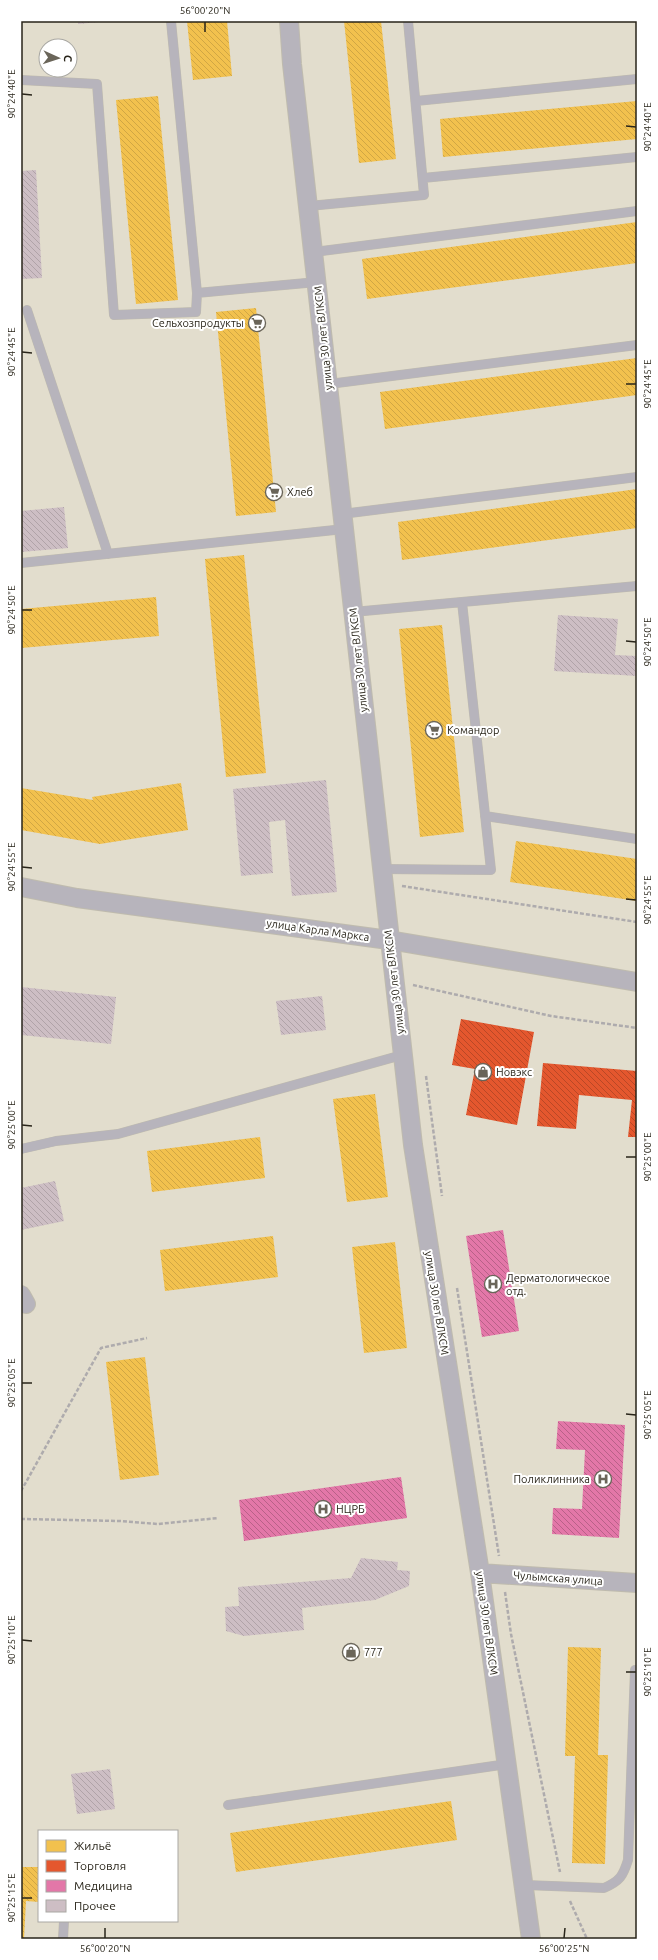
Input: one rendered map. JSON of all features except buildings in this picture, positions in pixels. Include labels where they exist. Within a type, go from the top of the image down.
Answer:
[{"type":"street","name":"улица 30 лет ВЛКСМ","points":[[289,21],[292,64],[329,384],[388,940],[412,1145],[480,1573],[525,1886],[531,1939]]},
{"type":"street","name":"улица Карла Маркса","points":[[21,887],[77,898],[388,940],[637,982]]},
{"type":"street","name":"Чулымская улица","points":[[480,1573],[637,1583]]},
{"type":"lane","points":[[21,80],[97,84],[114,315],[196,312],[197,293],[172,21]]},
{"type":"lane","points":[[309,206],[424,195],[408,21]]},
{"type":"lane","points":[[416,101],[637,79]]},
{"type":"lane","points":[[423,178],[637,157]]},
{"type":"lane","points":[[314,252],[637,210]]},
{"type":"lane","points":[[197,293],[317,282]]},
{"type":"lane","points":[[26,310],[108,554]]},
{"type":"lane","points":[[329,384],[637,344]]},
{"type":"lane","points":[[21,563],[108,554],[343,522],[637,477]]},
{"type":"lane","points":[[353,612],[637,586]]},
{"type":"lane","points":[[382,877],[490,870],[462,602]]},
{"type":"lane","points":[[485,816],[637,839]]},
{"type":"lane","points":[[21,1149],[56,1141],[118,1134],[402,1055]]},
{"type":"lane","points":[[525,1886],[604,1888],[616,1883],[624,1873],[628,1860],[635,1670],[637,1671]]},
{"type":"lane","points":[[228,1805],[507,1764]]},
{"type":"lane","points":[[63,1939],[64,1922]]},
{"type":"path","points":[[382,877],[396,885],[637,922]]},
{"type":"path","points":[[413,978],[415,993]]},
{"type":"path","points":[[393,979],[414,986],[551,1016],[637,1028]]},
{"type":"path","points":[[426,1071],[443,1202]]},
{"type":"path","points":[[456,1287],[513,1642],[563,1887],[587,1939]]},
{"type":"path","points":[[21,1490],[101,1348],[148,1338]]},
{"type":"path","points":[[21,1518],[120,1521],[158,1524],[218,1518]]},
{"type":"place","name":"Сельхозпродукты","points":[[257,323]]},
{"type":"place","name":"Хлеб","points":[[274,492]]},
{"type":"place","name":"Командор","points":[[434,730]]},
{"type":"place","name":"Новэкс","points":[[483,1072]]},
{"type":"place","name":"Дерматологическое отд.","points":[[493,1284]]},
{"type":"place","name":"Поликлинника","points":[[603,1479]]},
{"type":"place","name":"НЦРБ","points":[[323,1509]]},
{"type":"place","name":"777","points":[[351,1652]]}]
